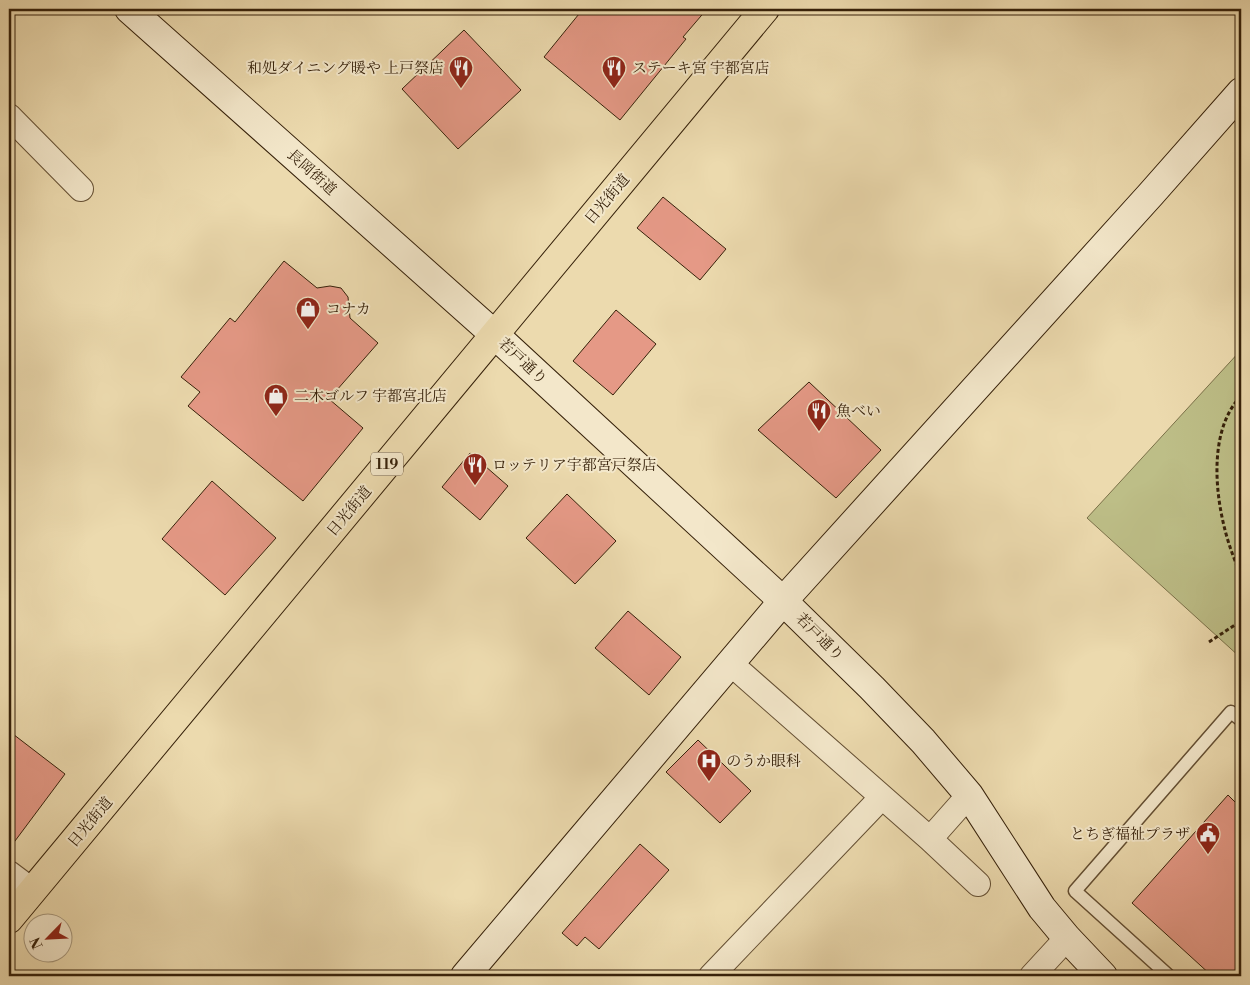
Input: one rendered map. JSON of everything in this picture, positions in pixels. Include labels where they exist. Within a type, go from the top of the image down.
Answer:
[{"type":"highway","name":"日光街道","points":[[9,919],[765,9]]},
{"type":"street","name":"長岡街道","points":[[129,9],[495,335]]},
{"type":"street","points":[[466,976],[783,601],[1239,99]]},
{"type":"street","points":[[9,116],[81,189]]},
{"type":"street","name":"若戸通り","points":[[495,335],[783,601],[923,741],[969,795],[1018,873],[1067,938],[1102,976]]},
{"type":"street","points":[[730,663],[930,839],[978,884]]},
{"type":"street","points":[[930,839],[969,795]]},
{"type":"street","points":[[712,976],[882,797]]},
{"type":"street","points":[[9,872],[33,891]]},
{"type":"street","points":[[1032,976],[1067,938]]},
{"type":"lane","points":[[1169,976],[1075,891],[1231,712],[1241,720]]},
{"type":"path","points":[[1241,396],[1232,406],[1221,438],[1218,474],[1219,508],[1233,558],[1241,574]]},
{"type":"path","points":[[1209,642],[1241,621]]},
{"type":"green space","points":[[1241,350],[1241,658],[1087,518]]},
{"type":"building","name":"ステーキ宮 宇都宮店","points":[[583,9],[707,9],[683,37],[686,39],[620,120],[544,57]]},
{"type":"building","name":"和処ダイニング暖や 上戸祭店","points":[[464,30],[521,90],[458,149],[402,89]]},
{"type":"building","points":[[663,197],[726,249],[700,280],[637,228]]},
{"type":"building","name":"二木ゴルフ 宇都宮北店","points":[[284,261],[317,288],[330,286],[341,288],[348,297],[350,318],[378,343],[329,399],[363,428],[303,501],[188,406],[200,392],[181,377],[230,318],[235,322]]},
{"type":"building","points":[[616,310],[656,344],[613,395],[573,361]]},
{"type":"building","points":[[809,382],[881,450],[836,498],[758,430]]},
{"type":"building","name":"ロッテリア宇都宮戸祭店","points":[[470,453],[508,486],[480,520],[442,487]]},
{"type":"building","points":[[212,481],[276,538],[225,595],[162,539]]},
{"type":"building","points":[[567,494],[616,541],[575,584],[526,538]]},
{"type":"building","points":[[628,611],[681,657],[649,695],[595,648]]},
{"type":"building","points":[[9,731],[65,774],[9,849]]},
{"type":"building","name":"のうか眼科","points":[[698,740],[751,791],[720,823],[666,772]]},
{"type":"building","name":"とちぎ福祉プラザ","points":[[1228,795],[1241,808],[1241,976],[1212,976],[1132,903]]},
{"type":"building","points":[[640,844],[669,870],[599,949],[585,937],[577,946],[562,933]]},
{"type":"place","name":"和処ダイニング暖や 上戸祭店","points":[[461,89]]},
{"type":"place","name":"ステーキ宮 宇都宮店","points":[[614,89]]},
{"type":"place","name":"コナカ","points":[[308,330]]},
{"type":"place","name":"二木ゴルフ 宇都宮北店","points":[[276,417]]},
{"type":"place","name":"魚べい","points":[[819,432]]},
{"type":"place","name":"ロッテリア宇都宮戸祭店","points":[[475,486]]},
{"type":"place","name":"のうか眼科","points":[[709,782]]},
{"type":"place","name":"とちぎ福祉プラザ","points":[[1208,855]]}]
